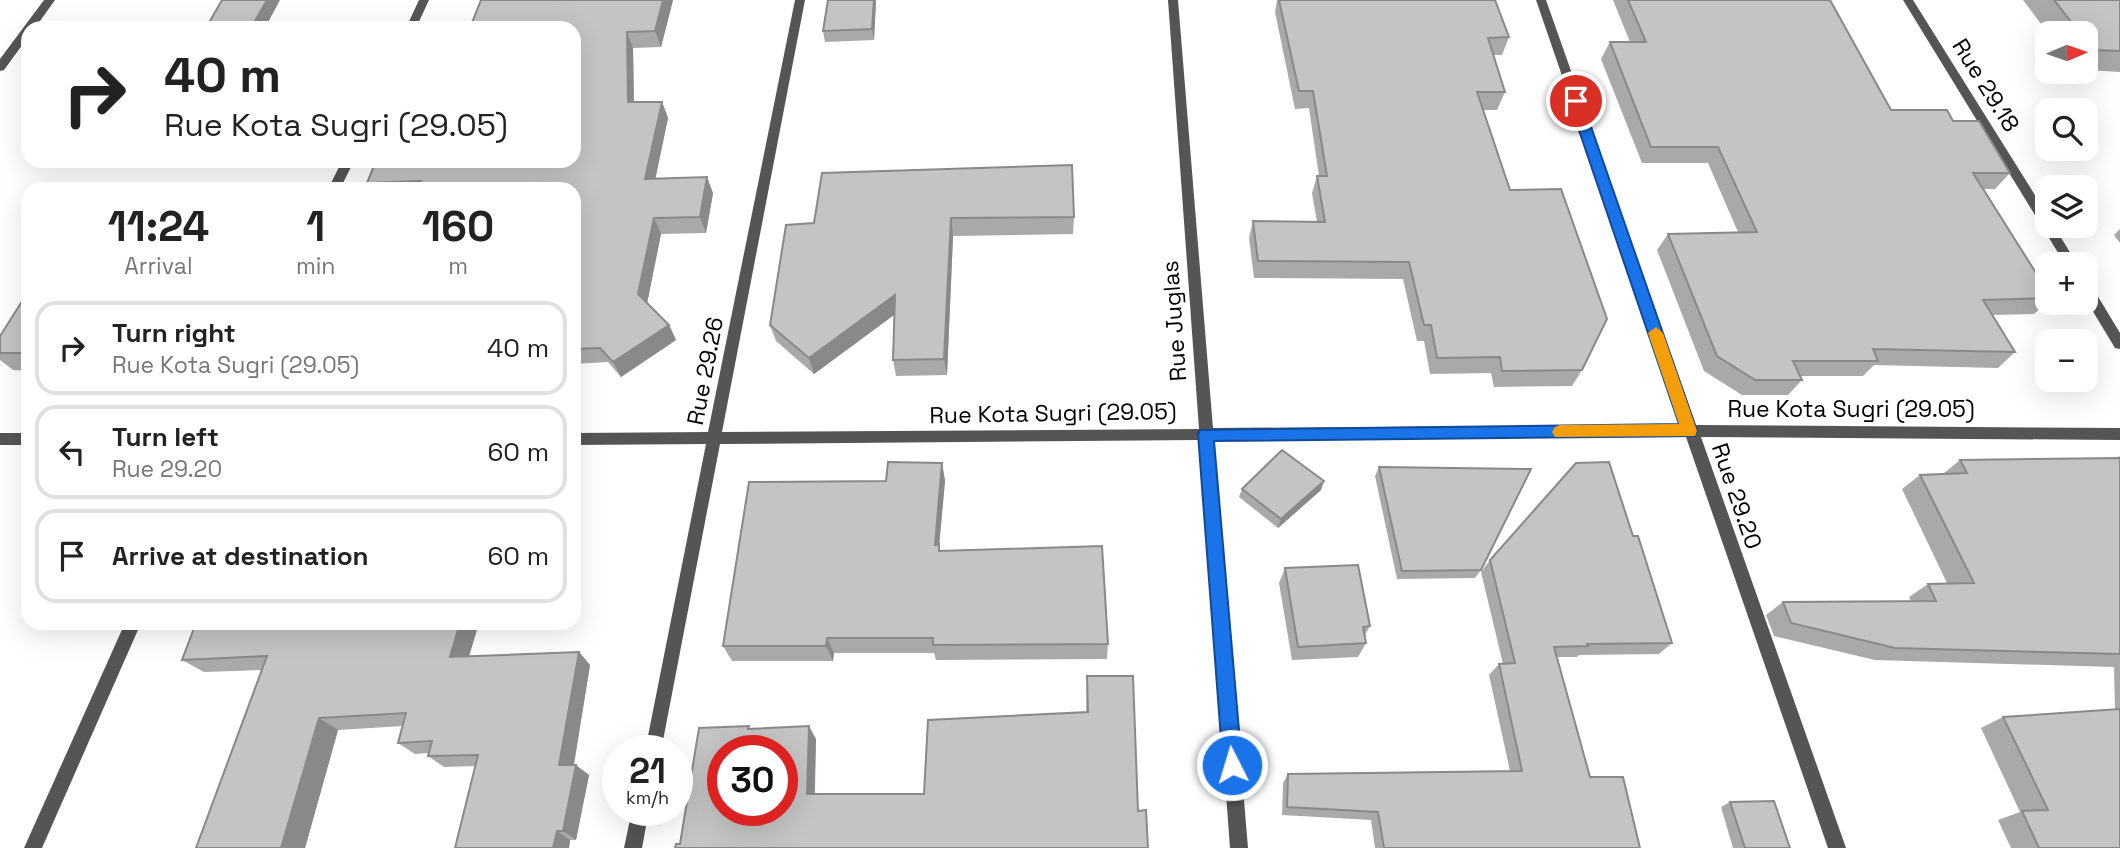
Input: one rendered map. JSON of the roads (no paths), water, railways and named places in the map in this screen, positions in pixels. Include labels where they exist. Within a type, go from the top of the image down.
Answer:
[{"type":"street","points":[[35,21],[50,0]]},
{"type":"street","points":[[414,21],[424,0]]},
{"type":"street","name":"Rue 29.26","points":[[656,735],[800,0]]},
{"type":"street","name":"Rue Juglas","points":[[1173,0],[1239,848]]},
{"type":"street","name":"Rue 29.20","points":[[1541,0],[1689,431],[1837,848]]},
{"type":"street","name":"Rue 29.18","points":[[1909,0],[2064,252]]},
{"type":"street","points":[[0,66],[21,39]]},
{"type":"street","points":[[2098,308],[2120,344]]},
{"type":"street","name":"Rue Kota Sugri (29.05)","points":[[581,439],[1689,431],[2120,434]]},
{"type":"street","points":[[0,439],[21,439]]},
{"type":"street","points":[[33,848],[130,630]]},
{"type":"street","points":[[633,848],[638,826]]}]
